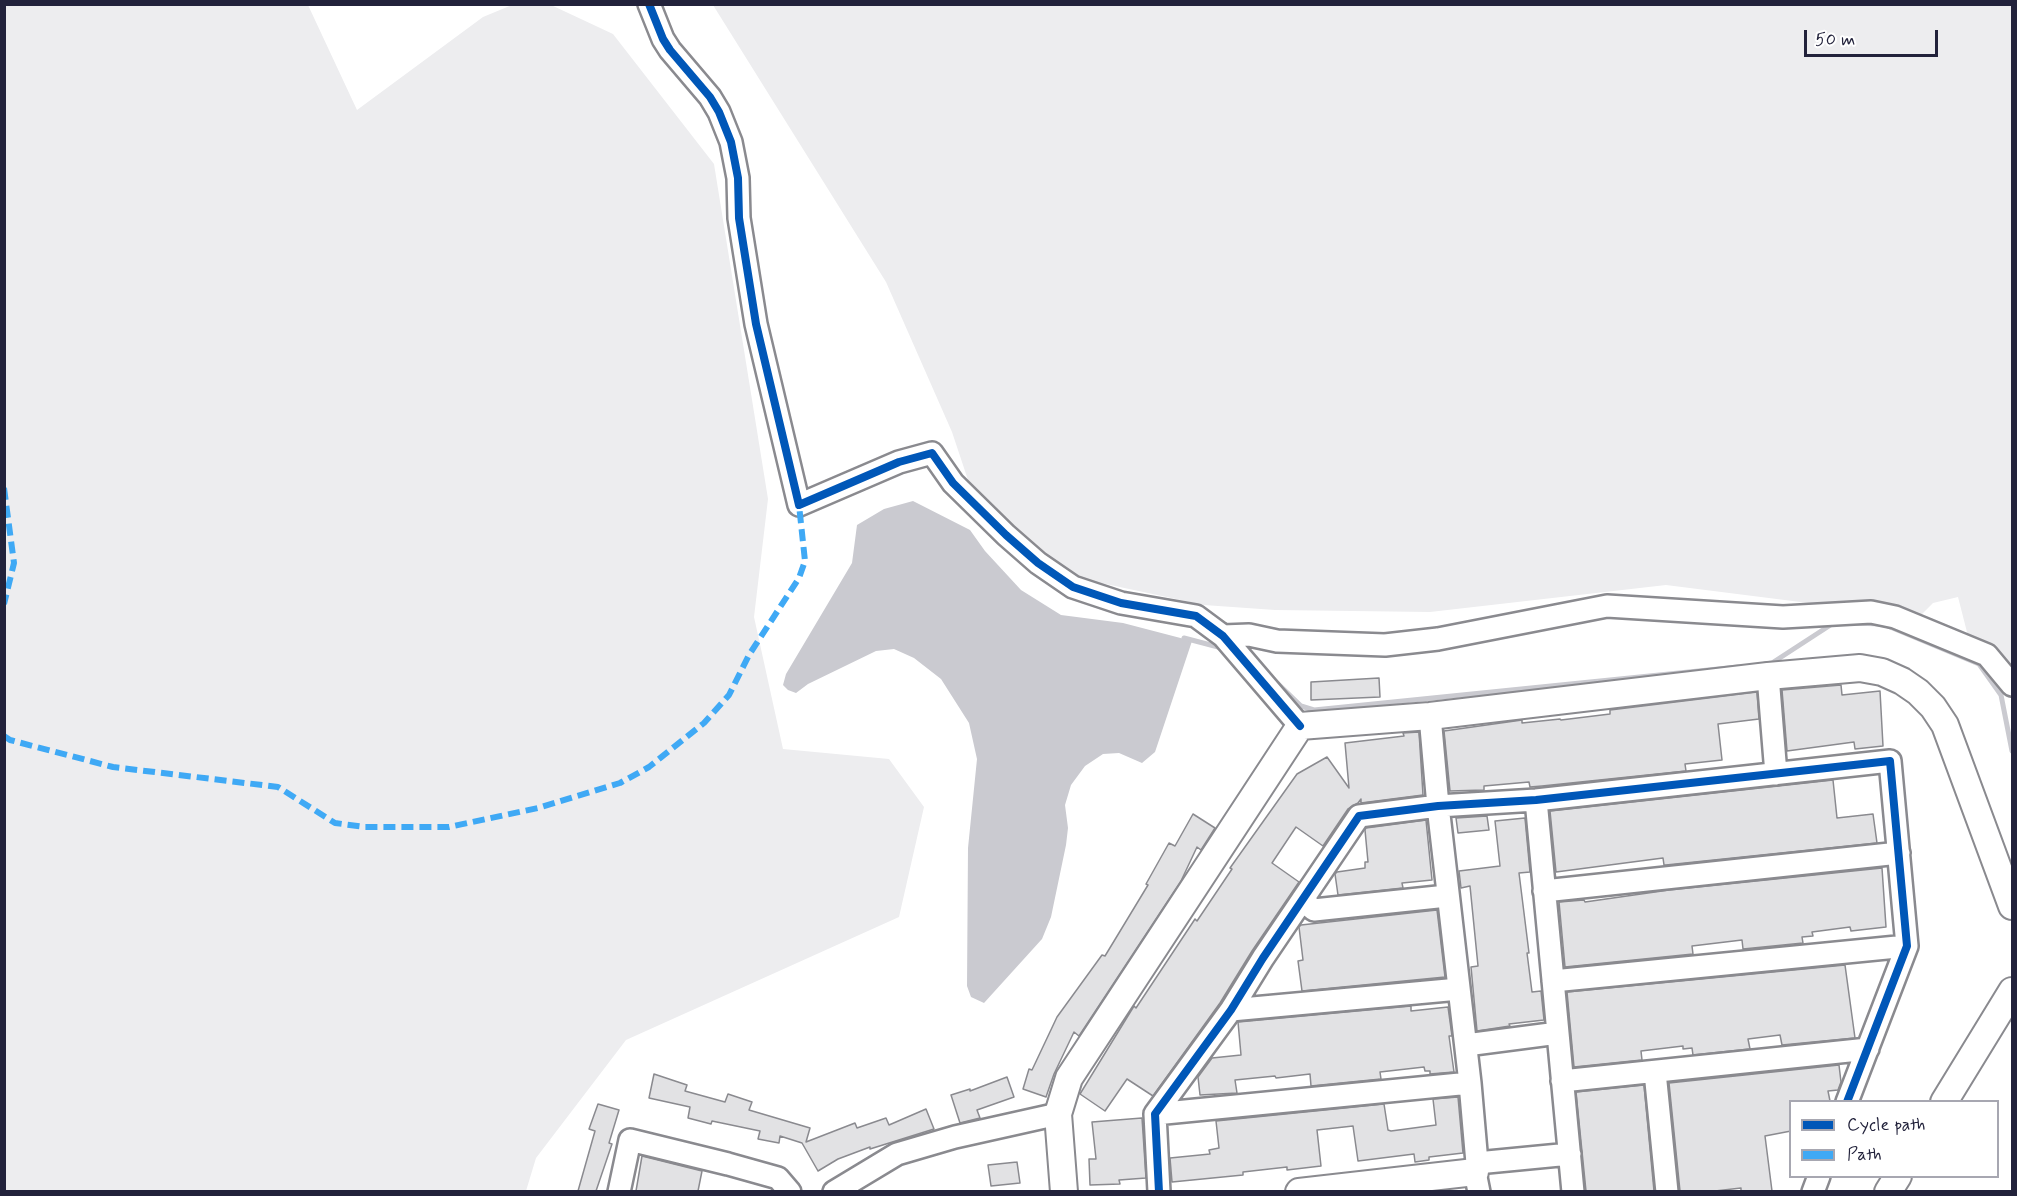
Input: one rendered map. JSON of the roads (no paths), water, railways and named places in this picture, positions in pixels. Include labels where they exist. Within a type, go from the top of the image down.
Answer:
[{"type":"street","points":[[650,4],[663,39],[710,97],[719,112],[731,142],[738,177],[739,218],[756,324],[799,505],[899,462],[932,453],[953,483],[1006,535],[1038,563],[1073,587],[1121,603],[1196,616],[1223,636],[1300,726]]},
{"type":"street","points":[[1223,636],[1249,635],[1277,641],[1385,645],[1438,639],[1607,606],[1783,617],[1871,612],[1895,617],[1987,655],[2013,685]]},
{"type":"street","points":[[1300,726],[1430,716],[1768,676],[1860,668],[1882,672],[1902,681],[1918,692],[1933,706],[1945,725],[2013,906]]},
{"type":"street","points":[[1768,676],[1776,774]]},
{"type":"street","points":[[1430,716],[1437,806],[1470,1083],[1477,1175]]},
{"type":"street","points":[[1064,1191],[1058,1114],[1069,1078],[1300,726]]},
{"type":"street","points":[[1159,1191],[1155,1114],[1231,1010],[1359,816],[1437,806],[1536,800],[1890,761],[1907,946],[1847,1100]]},
{"type":"street","points":[[1536,800],[1573,1191]]},
{"type":"street","points":[[1544,891],[1899,853]]},
{"type":"street","points":[[1302,900],[1314,910],[1447,896]]},
{"type":"street","points":[[1552,981],[1907,946]]},
{"type":"street","points":[[1231,1010],[1460,989]]},
{"type":"street","points":[[1945,1100],[2013,991]]},
{"type":"street","points":[[1466,1045],[1558,1033]]},
{"type":"street","points":[[1562,1081],[1868,1049]]},
{"type":"street","points":[[1655,1072],[1667,1191]]},
{"type":"street","points":[[1155,1114],[1470,1083]]},
{"type":"street","points":[[834,1191],[897,1154],[956,1137],[1058,1114]]},
{"type":"street","points":[[619,1191],[630,1140],[778,1178],[790,1191]]},
{"type":"street","points":[[1299,1191],[1477,1175],[1570,1154]]},
{"type":"street","points":[[1888,1191],[1897,1178]]},
{"type":"waterway","points":[[1765,664],[1772,663],[1837,623]]},
{"type":"waterway","points":[[1852,623],[1883,624],[1979,664],[2001,695],[2012,751]]},
{"type":"waterway","points":[[1184,638],[1222,648]]},
{"type":"waterway","points":[[1272,678],[1301,706],[1314,710],[1738,667]]}]
